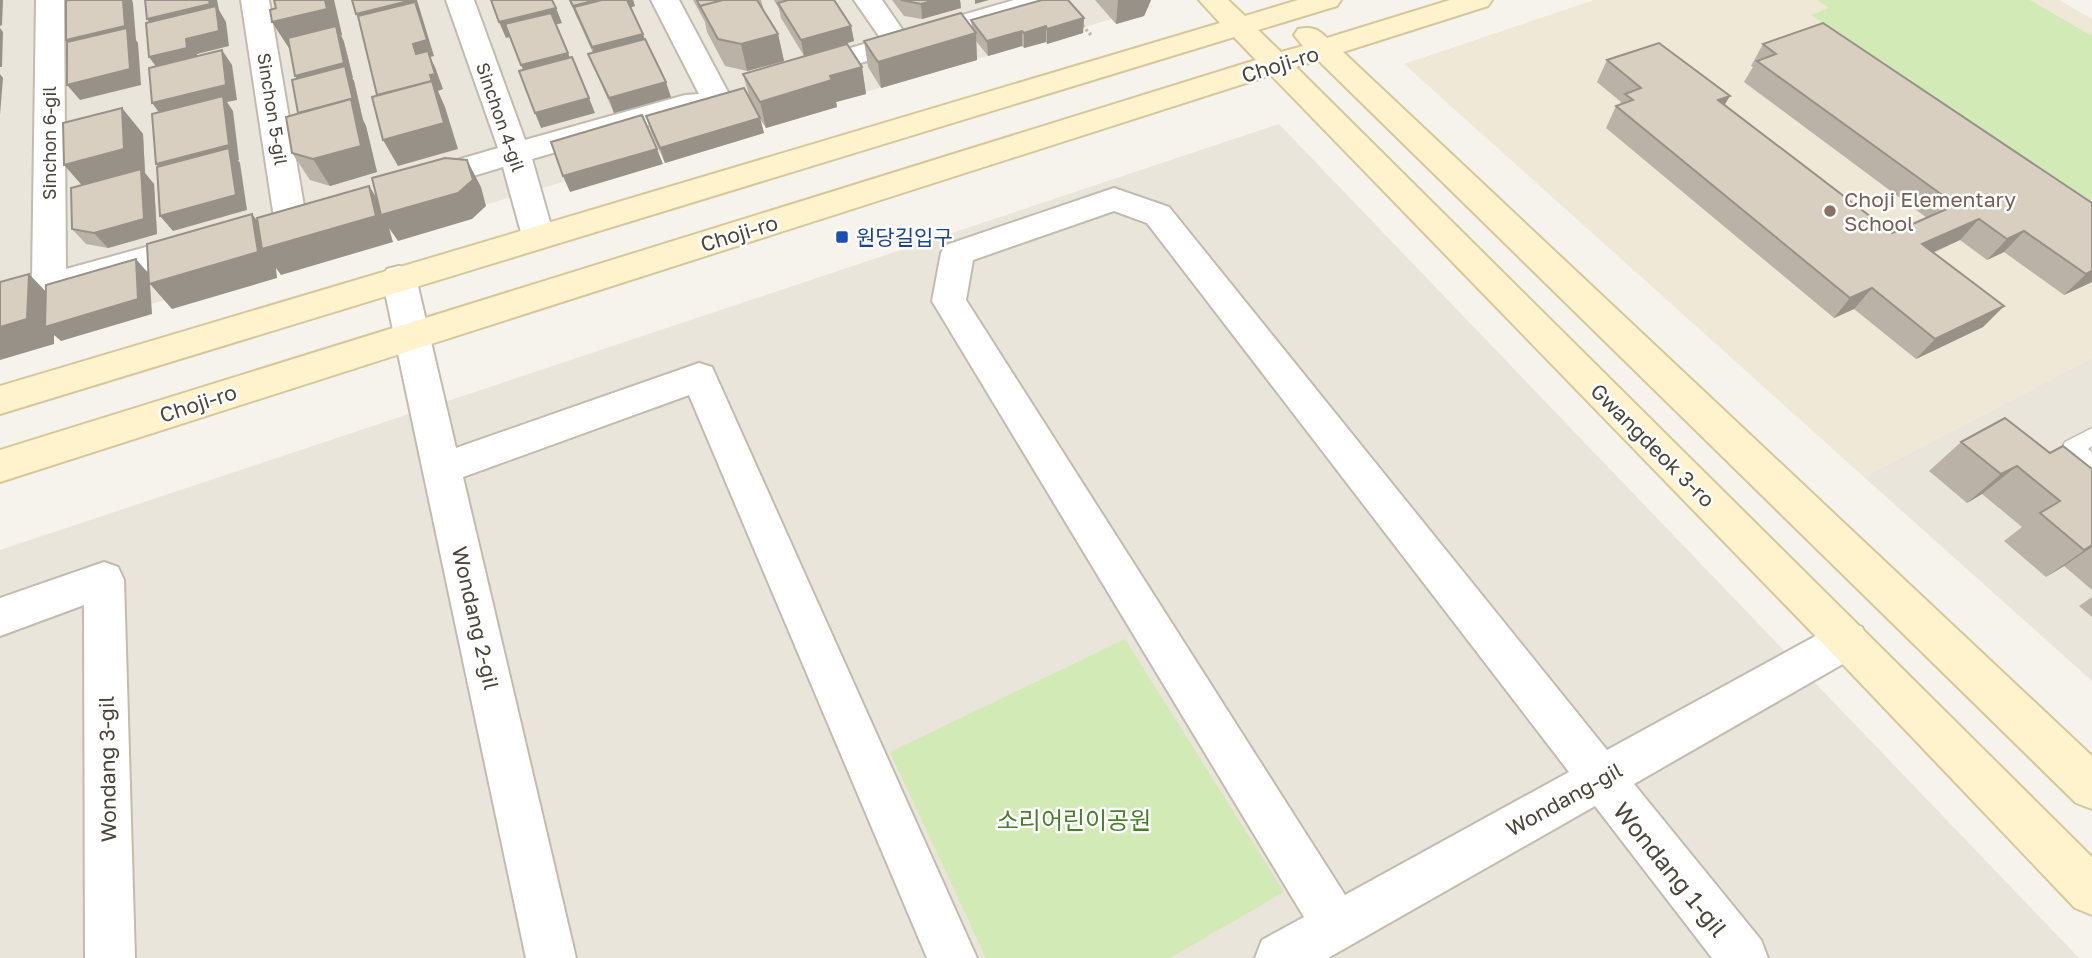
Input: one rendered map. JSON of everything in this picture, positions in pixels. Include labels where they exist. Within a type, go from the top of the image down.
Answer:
[{"type":"street","name":"Sinchon 6-gil","points":[[48,287],[50,0]]},
{"type":"street","name":"Sinchon 5-gil","points":[[256,0],[290,218]]},
{"type":"street","name":"Sinchon 4-gil","points":[[460,0],[515,154],[538,236]]},
{"type":"street","points":[[396,188],[728,93],[665,0]]},
{"type":"street","points":[[868,0],[898,44]]},
{"type":"street","points":[[781,78],[1043,0]]},
{"type":"street","name":"Gwangdeok 3-ro","points":[[1213,0],[2092,891]]},
{"type":"street","points":[[0,400],[1239,26],[1278,6],[1327,0]]},
{"type":"street","name":"Choji-ro","points":[[0,466],[1478,0]]},
{"type":"street","points":[[1278,6],[2092,787]]},
{"type":"street","name":"Wondang 1-gil","points":[[1337,926],[949,301],[958,253],[1114,199],[1158,215],[1599,779],[1743,958]]},
{"type":"street","points":[[0,300],[223,237]]},
{"type":"street","name":"Wondang 2-gil","points":[[399,278],[551,958]]},
{"type":"street","points":[[442,468],[699,377],[951,958]]},
{"type":"street","name":"Wondang 3-gil","points":[[0,617],[104,580],[110,958]]},
{"type":"street","name":"Wondang-gil","points":[[1280,958],[1847,640]]},
{"type":"lane","points":[[2092,436],[2072,448],[2092,464]]},
{"type":"path","points":[[1079,21],[1115,63]]},
{"type":"shaded area","points":[[0,0],[1145,0],[1152,7],[0,349]]},
{"type":"shaded area","name":"Choji Elementary School","points":[[1594,0],[2059,0],[2092,19],[2092,358],[1864,477],[1404,64]]},
{"type":"shaded area","points":[[1279,124],[2079,958],[0,958],[0,550]]},
{"type":"shaded area","points":[[2092,358],[2092,681],[1864,477]]},
{"type":"green space","points":[[1817,0],[2030,0],[2092,36],[2092,202],[1811,15],[1829,8]]},
{"type":"green space","name":"소리어린이공원","points":[[1125,639],[1284,892],[1170,958],[986,958],[890,752]]},
{"type":"building","points":[[68,0],[123,0],[125,26],[66,40]]},
{"type":"building","points":[[145,0],[209,0],[210,4],[147,19]]},
{"type":"building","points":[[274,0],[325,0],[327,9],[272,22],[270,10],[276,8]]},
{"type":"building","points":[[352,0],[412,0],[356,14]]},
{"type":"building","points":[[491,0],[552,0],[556,8],[499,22]]},
{"type":"building","points":[[570,0],[596,0],[573,6]]},
{"type":"building","points":[[602,0],[627,0],[643,34],[592,47],[574,7]]},
{"type":"building","points":[[697,0],[723,0],[700,7]]},
{"type":"building","points":[[723,0],[757,0],[778,34],[741,44],[718,39],[700,6]]},
{"type":"building","points":[[788,0],[834,0],[851,26],[801,40],[778,3]]},
{"type":"building","points":[[901,0],[935,0],[921,4]]},
{"type":"building","points":[[1042,0],[1068,0],[1084,18],[1047,29],[1046,26],[987,41],[971,20]]},
{"type":"building","points":[[415,2],[427,40],[413,44],[416,54],[428,51],[435,74],[430,75],[432,81],[377,95],[358,16]]},
{"type":"building","points":[[216,6],[219,31],[186,39],[187,48],[149,57],[146,23]]},
{"type":"building","points":[[551,13],[568,53],[521,65],[505,24]]},
{"type":"building","points":[[961,13],[976,33],[878,62],[864,41]]},
{"type":"building","name":"Choji Elementary School","points":[[1823,23],[2092,203],[2092,271],[2086,274],[2024,231],[2007,239],[1979,219],[1922,244],[2004,306],[1935,339],[1872,288],[1850,298],[1616,106],[1633,100],[1625,94],[1641,88],[1607,60],[1659,43],[1730,96],[1718,100],[1892,233],[1956,205],[1757,61],[1776,54],[1763,44]]},
{"type":"building","points":[[336,26],[344,63],[295,76],[288,38]]},
{"type":"building","points":[[127,28],[130,69],[67,85],[67,42]]},
{"type":"building","points":[[645,39],[666,82],[609,98],[588,54]]},
{"type":"building","points":[[847,44],[862,67],[830,76],[832,80],[760,102],[743,74]]},
{"type":"building","points":[[222,50],[226,85],[152,103],[149,68]]},
{"type":"building","points":[[572,57],[589,98],[535,113],[519,71]]},
{"type":"building","points":[[345,66],[354,105],[351,99],[298,113],[292,80]]},
{"type":"building","points":[[432,81],[444,123],[383,140],[372,97]]},
{"type":"building","points":[[744,88],[760,118],[660,148],[646,116]]},
{"type":"building","points":[[223,96],[229,145],[156,164],[152,114]]},
{"type":"building","points":[[351,99],[361,146],[313,159],[292,153],[286,117]]},
{"type":"building","points":[[122,108],[124,149],[64,165],[63,123]]},
{"type":"building","points":[[642,115],[657,149],[563,176],[551,142]]},
{"type":"building","points":[[229,148],[236,195],[160,216],[157,167]]},
{"type":"building","points":[[445,158],[467,160],[473,180],[458,193],[381,215],[372,178]]},
{"type":"building","points":[[141,169],[144,219],[94,233],[72,229],[71,188]]},
{"type":"building","points":[[369,186],[376,216],[262,249],[257,218]]},
{"type":"building","points":[[252,214],[258,252],[149,284],[147,244]]},
{"type":"building","points":[[136,259],[138,299],[45,327],[46,285]]},
{"type":"building","points":[[29,274],[27,319],[0,327],[0,282]]},
{"type":"building","points":[[2005,418],[2050,453],[2063,446],[2092,469],[2092,545],[2084,550],[2040,513],[2060,501],[2017,466],[2001,474],[1961,442]]},
{"type":"place","name":"Choji Elementary School","points":[[1830,211]]},
{"type":"place","name":"원당길입구","points":[[842,237]]}]
